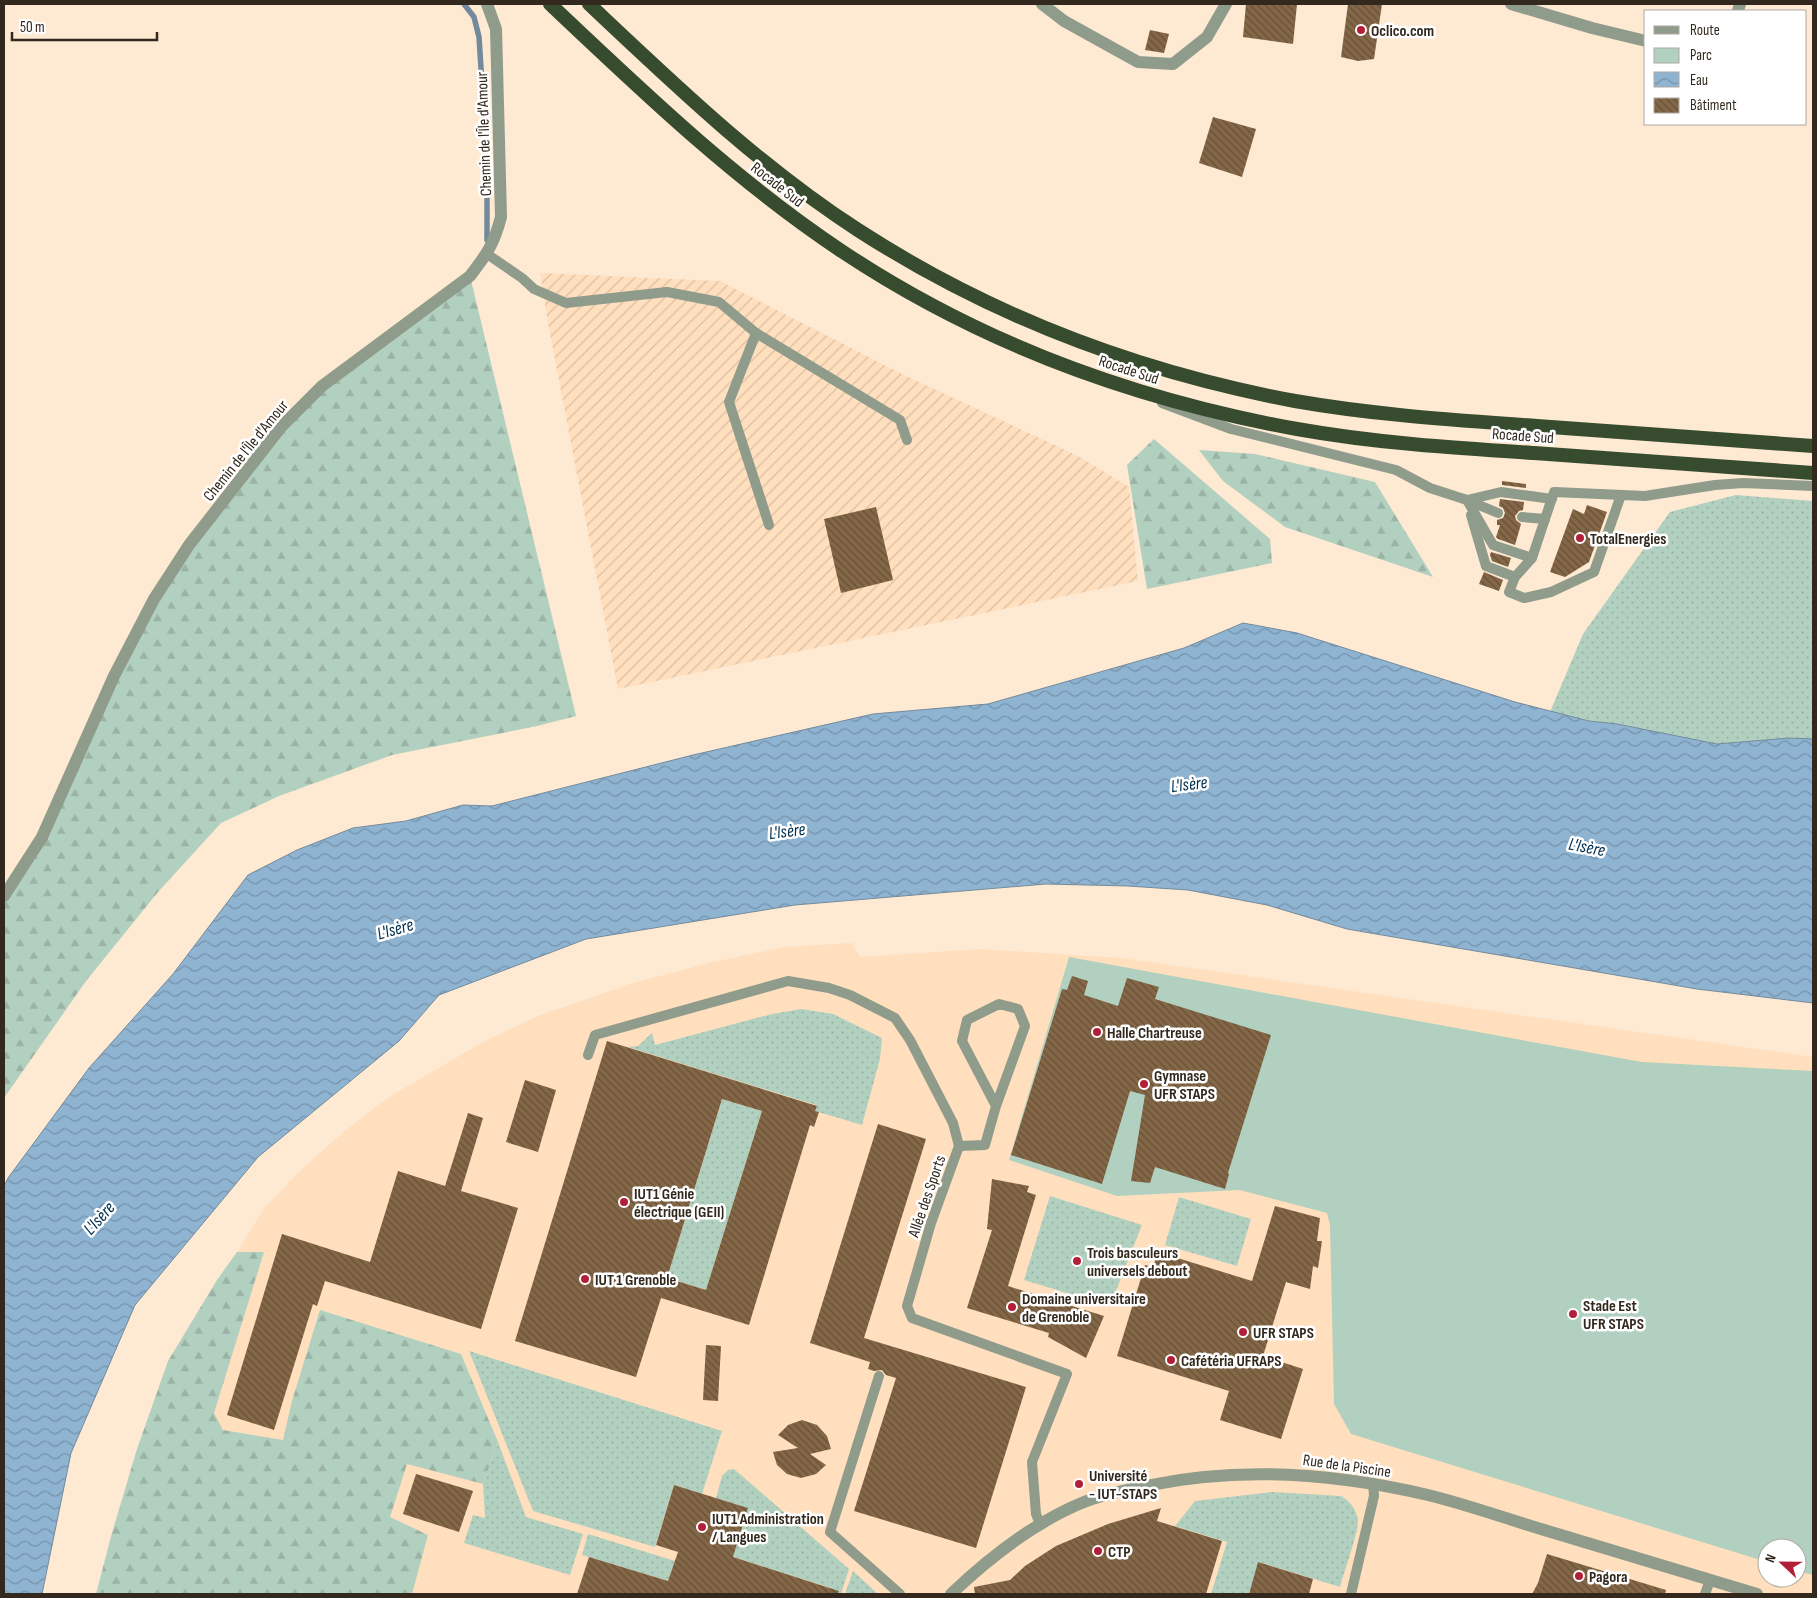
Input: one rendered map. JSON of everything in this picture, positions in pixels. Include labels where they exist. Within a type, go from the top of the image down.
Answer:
[{"type":"highway","name":"Rocade Sud","points":[[550,4],[633,83],[720,160],[785,211],[846,254],[918,297],[977,328],[1046,358],[1114,384],[1228,415],[1301,430],[1338,435],[1412,444],[1813,473]]},
{"type":"highway","name":"Rocade Sud","points":[[589,4],[713,118],[787,179],[838,216],[904,258],[956,286],[1019,317],[1114,355],[1224,386],[1290,400],[1336,407],[1461,421],[1813,446]]},
{"type":"street","name":"Chemin de l'Île d'Amour","points":[[4,896],[42,837],[114,676],[154,599],[189,545],[281,427],[322,386],[470,276],[487,254],[496,237],[501,217],[496,29],[487,4]]},
{"type":"street","points":[[1042,4],[1064,21],[1138,62],[1173,64],[1207,37],[1226,4]]},
{"type":"street","points":[[1511,4],[1592,28],[1644,41]]},
{"type":"street","name":"Rue de la Piscine","points":[[951,1594],[972,1574],[1040,1524],[1087,1501],[1117,1492],[1176,1480],[1300,1474],[1373,1483],[1430,1496],[1757,1594]]},
{"type":"lane","points":[[487,254],[522,278],[534,289],[566,303],[667,292],[719,302],[756,333],[900,420],[907,440]]},
{"type":"lane","points":[[756,333],[729,402],[769,525]]},
{"type":"lane","points":[[1114,384],[1231,429],[1396,470],[1430,488],[1467,500],[1498,513]]},
{"type":"lane","points":[[1621,495],[1594,572],[1550,592],[1524,598],[1509,592],[1514,577],[1532,558],[1554,492],[1645,496],[1715,485],[1813,486]]},
{"type":"lane","points":[[1467,500],[1501,492],[1552,499]]},
{"type":"lane","points":[[1467,500],[1493,545],[1532,558]]},
{"type":"lane","points":[[1467,500],[1486,566],[1514,577]]},
{"type":"lane","points":[[1522,517],[1545,519]]},
{"type":"lane","name":"Allée des Sports","points":[[588,1055],[595,1035],[788,981],[829,988],[850,995],[895,1018],[910,1040],[952,1123],[959,1146],[932,1223],[907,1306],[912,1318],[1067,1374],[1032,1462],[1036,1514],[1040,1524]]},
{"type":"lane","points":[[959,1146],[985,1145],[996,1106],[1025,1026],[1018,1009],[999,1004],[967,1020],[962,1041],[996,1106]]},
{"type":"lane","points":[[879,1376],[830,1532],[900,1594]]},
{"type":"lane","points":[[1351,1594],[1374,1496],[1373,1483]]},
{"type":"lane","points":[[1705,1594],[1710,1580]]},
{"type":"shaded area","points":[[540,273],[720,281],[902,374],[1078,456],[1129,487],[1138,581],[618,689]]},
{"type":"shaded area","name":"Domaine universitaire de Grenoble","points":[[852,943],[860,957],[980,949],[1121,958],[1813,1057],[1813,1594],[102,1594],[245,1252],[237,1252],[265,1207],[303,1168],[346,1130],[389,1097],[485,1041],[538,1016],[633,983],[709,963],[786,947]]},
{"type":"green space","points":[[470,276],[576,716],[537,726],[392,755],[279,796],[221,823],[158,892],[86,981],[4,1098],[4,896],[42,837],[114,676],[189,545],[322,386]]},
{"type":"green space","points":[[1154,439],[1270,539],[1272,563],[1147,589],[1127,465]]},
{"type":"green space","points":[[1199,450],[1255,454],[1375,482],[1433,577],[1285,527],[1223,481]]},
{"type":"green space","points":[[1736,495],[1813,501],[1813,739],[1789,738],[1717,744],[1550,712],[1583,634],[1670,512]]},
{"type":"green space","name":"Stade Est UFR STAPS","points":[[1069,957],[1642,1062],[1813,1071],[1813,1575],[1807,1574],[1807,1538],[1757,1538],[1757,1559],[1351,1434],[1334,1404],[1330,1225],[1327,1213],[1240,1190],[1117,1196],[1009,1160]]},
{"type":"green space","points":[[802,1009],[833,1014],[882,1038],[880,1059],[862,1125],[815,1111],[816,1105],[628,1047],[638,1046],[652,1033],[655,1045],[772,1014]]},
{"type":"green space","points":[[722,1099],[762,1111],[706,1290],[667,1278]]},
{"type":"green space","points":[[1050,1196],[1142,1225],[1110,1306],[1024,1280]]},
{"type":"green space","points":[[1179,1197],[1251,1219],[1237,1266],[1165,1245]]},
{"type":"green space","points":[[237,1252],[264,1252],[214,1413],[223,1430],[283,1440],[292,1401],[320,1310],[461,1354],[498,1442],[483,1484],[407,1464],[390,1517],[428,1535],[412,1594],[96,1594],[137,1449],[168,1361],[217,1280]]},
{"type":"green space","points":[[469,1351],[722,1431],[702,1494],[674,1485],[655,1547],[533,1511]]},
{"type":"green space","points":[[498,1442],[526,1517],[583,1534],[570,1575],[464,1543],[473,1515],[485,1518],[483,1484]]},
{"type":"green space","points":[[734,1469],[849,1569],[841,1594],[829,1594],[831,1588],[733,1557],[748,1508],[716,1498],[722,1476],[728,1470]]},
{"type":"green space","points":[[1272,1492],[1341,1496],[1352,1506],[1358,1521],[1340,1587],[1259,1562],[1249,1594],[1211,1594],[1227,1542],[1175,1526],[1195,1501]]},
{"type":"green space","points":[[588,1534],[675,1561],[668,1581],[582,1555]]},
{"type":"green space","points":[[853,1571],[878,1594],[845,1594]]},
{"type":"water","name":"L'Isère","points":[[1243,623],[1297,633],[1515,702],[1589,721],[1617,724],[1717,744],[1789,738],[1813,739],[1813,1003],[1697,989],[1347,929],[1267,905],[1188,890],[1128,886],[1046,884],[795,905],[586,939],[439,995],[399,1041],[258,1157],[135,1305],[71,1453],[42,1594],[4,1594],[4,1186],[89,1068],[173,974],[248,875],[297,850],[353,828],[406,821],[463,805],[492,806],[693,755],[873,714],[988,704],[1184,648]]},
{"type":"building","points":[[1246,4],[1297,4],[1293,44],[1243,37]]},
{"type":"building","name":"Oclico.com","points":[[1348,4],[1382,4],[1374,59],[1358,61],[1341,57]]},
{"type":"building","points":[[1150,30],[1169,34],[1164,53],[1145,50]]},
{"type":"building","points":[[1213,117],[1256,129],[1242,177],[1199,163]]},
{"type":"building","points":[[1502,481],[1526,484],[1526,488],[1502,485]]},
{"type":"building","points":[[1500,499],[1524,502],[1523,510],[1519,511],[1515,516],[1516,520],[1521,524],[1515,545],[1496,537],[1500,525],[1497,525],[1497,520],[1503,518],[1505,513],[1503,508],[1499,506]]},
{"type":"building","name":"TotalEnergies","points":[[1587,505],[1607,512],[1589,562],[1565,577],[1550,572],[1573,509],[1584,514]]},
{"type":"building","points":[[876,507],[893,580],[841,593],[824,519]]},
{"type":"building","points":[[1491,552],[1511,558],[1508,567],[1492,561]]},
{"type":"building","points":[[1484,572],[1503,580],[1499,591],[1479,584]]},
{"type":"building","name":"Gymnase UFR STAPS","points":[[1072,976],[1088,981],[1084,995],[1118,1006],[1127,978],[1159,987],[1155,999],[1271,1035],[1228,1173],[1225,1189],[1155,1167],[1150,1183],[1131,1181],[1145,1095],[1130,1091],[1102,1184],[1011,1155],[1062,989],[1067,990]]},
{"type":"building","name":"IUT1 Génie électrique (GEII)","points":[[607,1041],[817,1106],[815,1111],[819,1112],[814,1127],[810,1125],[749,1325],[661,1298],[636,1377],[515,1341]],"holes":[[[722,1099],[762,1111],[706,1290],[667,1278]]]},
{"type":"building","points":[[525,1080],[556,1090],[538,1152],[506,1142]]},
{"type":"building","points":[[468,1113],[483,1118],[461,1191],[518,1208],[481,1329],[325,1281],[317,1306],[313,1304],[274,1430],[227,1415],[282,1234],[370,1262],[398,1171],[445,1186]]},
{"type":"building","points":[[878,1124],[926,1139],[864,1338],[1026,1387],[976,1548],[854,1511],[896,1378],[886,1375],[882,1370],[874,1371],[868,1369],[870,1362],[810,1343]]},
{"type":"building","points":[[992,1179],[1029,1186],[1027,1192],[1036,1195],[1008,1286],[1104,1316],[1086,1358],[1048,1337],[1049,1333],[967,1308],[992,1230],[987,1229]]},
{"type":"building","name":"UFR STAPS","points":[[1275,1206],[1320,1218],[1317,1241],[1322,1241],[1318,1268],[1313,1266],[1310,1289],[1286,1282],[1263,1356],[1303,1369],[1281,1439],[1220,1420],[1229,1391],[1117,1356],[1145,1265],[1153,1267],[1158,1252],[1252,1281]]},
{"type":"building","points":[[706,1345],[721,1346],[718,1401],[703,1400]]},
{"type":"building","points":[[802,1420],[817,1425],[827,1436],[831,1449],[810,1454],[826,1465],[816,1474],[801,1478],[787,1474],[777,1465],[773,1452],[798,1448],[778,1435],[788,1425]]},
{"type":"building","points":[[416,1474],[473,1491],[459,1532],[403,1514]]},
{"type":"building","name":"IUT1 Administration / Langues","points":[[674,1485],[748,1508],[733,1557],[839,1591],[838,1594],[577,1594],[589,1557],[668,1581],[678,1552],[656,1545]]},
{"type":"building","name":"CTP","points":[[1161,1508],[1157,1521],[1222,1541],[1206,1594],[975,1594],[974,1587],[1010,1580],[1025,1566],[1056,1546],[1108,1524]]},
{"type":"building","name":"Pagora","points":[[1547,1554],[1666,1590],[1665,1594],[1532,1594],[1538,1583]]},
{"type":"building","points":[[1258,1562],[1313,1579],[1309,1594],[1249,1594]]},
{"type":"waterway","points":[[464,4],[474,17],[479,37],[487,161],[487,240]]},
{"type":"place","name":"Oclico.com","points":[[1361,30]]},
{"type":"place","name":"TotalEnergies","points":[[1580,538]]},
{"type":"place","name":"Halle Chartreuse","points":[[1097,1032]]},
{"type":"place","name":"Gymnase UFR STAPS","points":[[1144,1084]]},
{"type":"place","name":"IUT1 Génie électrique (GEII)","points":[[624,1202]]},
{"type":"place","name":"Trois basculeurs universels debout","points":[[1077,1261]]},
{"type":"place","name":"IUT 1 Grenoble","points":[[585,1279]]},
{"type":"place","name":"Domaine universitaire de Grenoble","points":[[1012,1307]]},
{"type":"place","name":"Stade Est UFR STAPS","points":[[1573,1314]]},
{"type":"place","name":"UFR STAPS","points":[[1243,1332]]},
{"type":"place","name":"Cafétéria UFRAPS","points":[[1171,1360]]},
{"type":"place","name":"Université - IUT-STAPS","points":[[1079,1484]]},
{"type":"place","name":"IUT1 Administration / Langues","points":[[702,1527]]},
{"type":"place","name":"CTP","points":[[1098,1551]]},
{"type":"place","name":"Pagora","points":[[1579,1576]]}]
